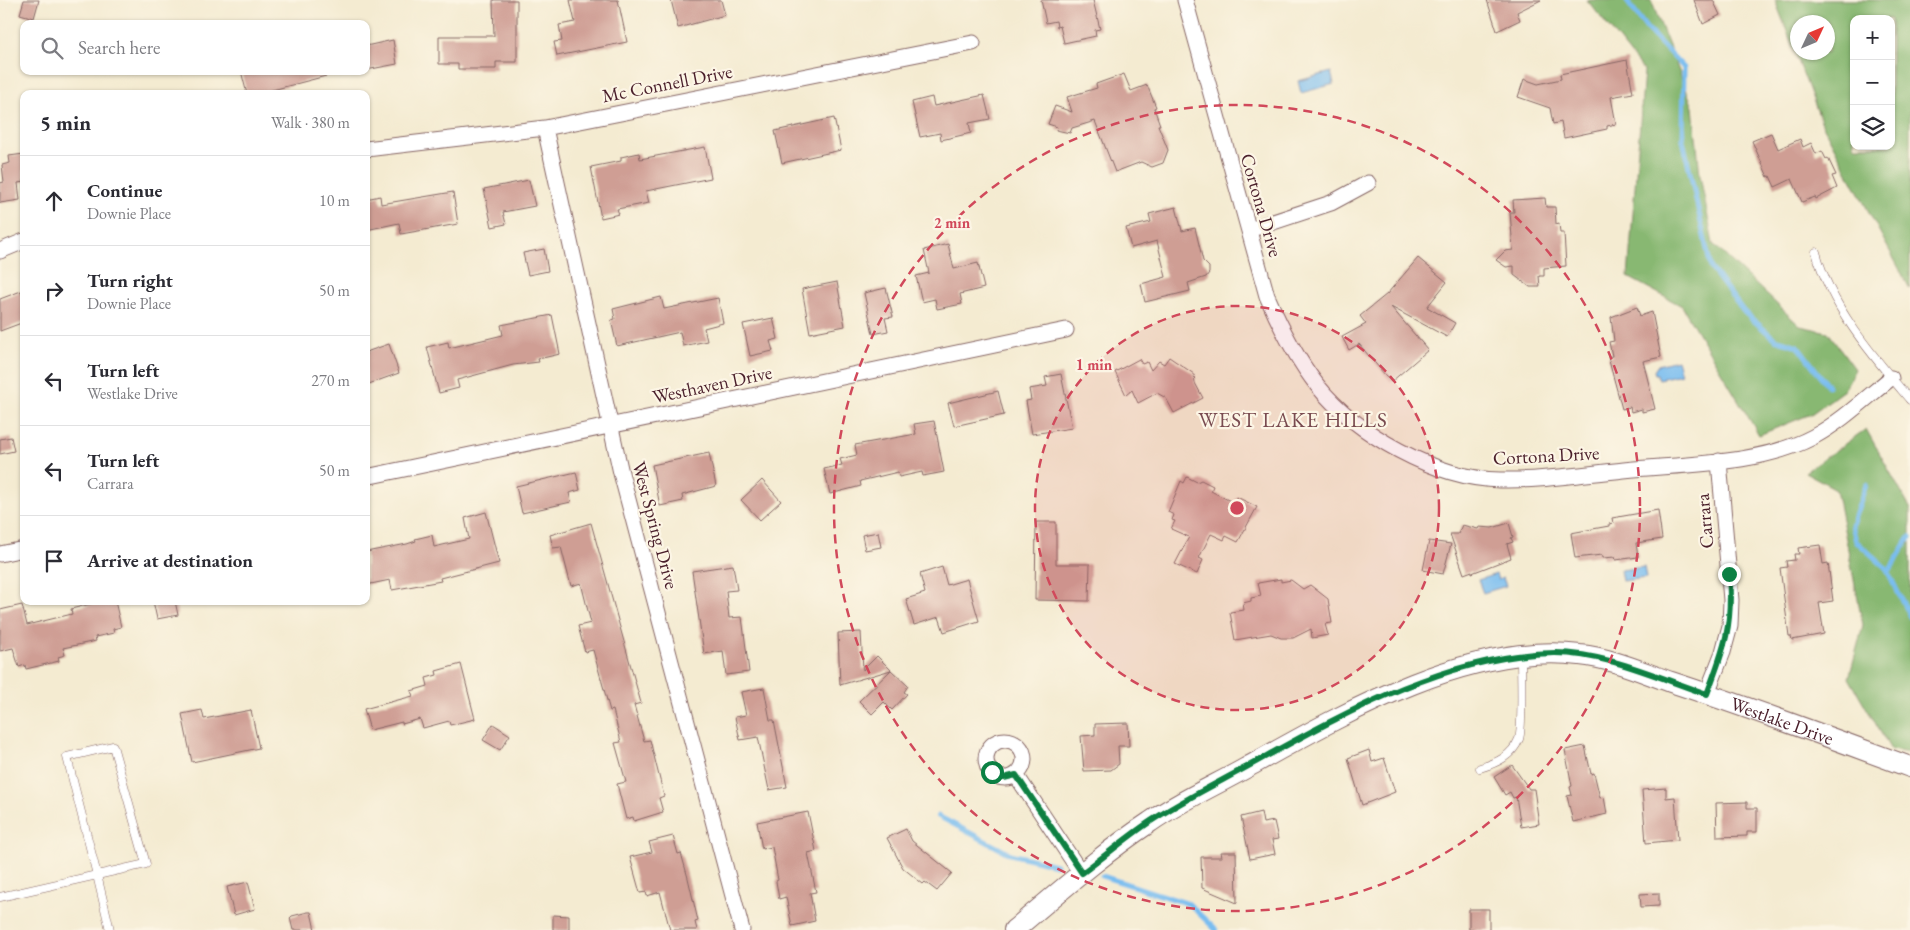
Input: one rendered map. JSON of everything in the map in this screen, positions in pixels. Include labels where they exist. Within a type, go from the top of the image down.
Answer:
[{"type":"street","name":"Cortona Drive","points":[[1185,0],[1267,296],[1278,320],[1317,385],[1343,411],[1395,450],[1438,468],[1498,480],[1719,461],[1765,454],[1812,437],[1837,422],[1891,378]]},
{"type":"street","name":"Mc Connell Drive","points":[[370,149],[545,128],[973,43]]},
{"type":"street","name":"West Spring Drive","points":[[545,128],[610,426],[742,930]]},
{"type":"street","points":[[1248,230],[1331,203],[1368,183]]},
{"type":"street","points":[[0,251],[20,243]]},
{"type":"street","name":"Westhaven Drive","points":[[370,476],[1066,330]]},
{"type":"street","name":"Carrara","points":[[1707,694],[1723,652],[1730,626],[1731,600],[1719,461]]},
{"type":"street","points":[[0,554],[20,550]]},
{"type":"street","name":"Westlake Drive","points":[[1014,930],[1082,873],[1152,821],[1342,715],[1444,672],[1521,655],[1556,653],[1602,659],[1707,694],[1910,768]]},
{"type":"street","points":[[1016,775],[1082,873]]},
{"type":"lane","points":[[1816,252],[1822,275],[1839,305],[1891,378],[1910,400]]},
{"type":"lane","points":[[1480,768],[1496,764],[1512,750],[1519,737],[1521,655]]},
{"type":"lane","points":[[0,897],[97,875],[146,864],[113,746],[67,757],[97,875],[110,930]]},
{"type":"green space","points":[[1587,0],[1651,0],[1693,107],[1700,175],[1713,244],[1800,326],[1828,332],[1855,369],[1844,390],[1811,414],[1759,435],[1682,306],[1628,277],[1644,71]]},
{"type":"green space","points":[[1775,0],[1910,0],[1910,289],[1823,126],[1798,60],[1835,60],[1835,15],[1790,15],[1790,39]]},
{"type":"green space","points":[[1866,429],[1910,508],[1910,753],[1891,750],[1849,678],[1863,625],[1836,489],[1805,472]]},
{"type":"water","points":[[1331,72],[1334,84],[1301,93],[1298,81]]},
{"type":"water","points":[[1677,360],[1681,374],[1659,379],[1654,371],[1658,365]]},
{"type":"water","points":[[1644,567],[1646,578],[1622,581],[1620,570]]},
{"type":"water","points":[[1496,574],[1498,580],[1503,578],[1506,586],[1483,593],[1478,580]]},
{"type":"building","points":[[24,0],[39,0],[34,18],[20,14]]},
{"type":"building","points":[[493,0],[517,0],[517,62],[496,62],[496,69],[458,69],[458,64],[439,64],[439,36],[494,36]]},
{"type":"building","points":[[570,0],[618,0],[627,42],[557,56],[554,42],[562,41],[559,25],[575,22]]},
{"type":"building","points":[[671,0],[721,0],[725,15],[678,28]]},
{"type":"building","points":[[1041,0],[1093,0],[1100,29],[1095,30],[1096,36],[1064,43],[1060,26],[1057,27],[1056,21],[1046,23]]},
{"type":"building","points":[[1487,0],[1541,0],[1517,12],[1520,20],[1497,31]]},
{"type":"building","points":[[1694,0],[1713,0],[1720,15],[1703,24]]},
{"type":"building","points":[[393,40],[397,64],[370,69],[370,45]]},
{"type":"building","points":[[1627,60],[1633,93],[1611,97],[1616,124],[1607,126],[1607,129],[1564,138],[1561,122],[1553,124],[1550,108],[1518,97],[1524,79],[1538,84],[1561,79],[1560,74]]},
{"type":"building","points":[[1124,74],[1131,91],[1147,85],[1156,107],[1154,108],[1160,125],[1158,125],[1168,150],[1163,163],[1152,167],[1141,162],[1115,172],[1095,121],[1072,128],[1070,133],[1056,130],[1057,127],[1048,124],[1055,106],[1072,112],[1067,97],[1097,88],[1096,84]]},
{"type":"building","points":[[242,75],[326,76],[272,90],[246,90]]},
{"type":"building","points":[[984,95],[990,119],[969,123],[971,133],[941,140],[940,133],[920,137],[912,102],[932,97],[934,106]]},
{"type":"building","points":[[834,118],[841,150],[782,163],[775,131]]},
{"type":"building","points":[[1771,133],[1778,149],[1800,139],[1803,147],[1811,143],[1816,154],[1822,151],[1826,159],[1828,158],[1836,175],[1832,176],[1837,188],[1816,199],[1815,197],[1802,202],[1792,179],[1775,187],[1770,176],[1768,177],[1752,141]]},
{"type":"building","points":[[705,147],[711,178],[646,191],[649,203],[617,209],[619,214],[601,218],[591,167],[621,161],[621,157],[639,153],[640,159]]},
{"type":"building","points":[[20,155],[20,183],[18,183],[20,200],[0,203],[0,183],[4,182],[2,165],[10,163],[9,156]]},
{"type":"building","points":[[529,180],[535,206],[503,212],[506,224],[492,227],[484,189]]},
{"type":"building","points":[[453,192],[458,224],[401,234],[399,223],[370,229],[370,198],[380,196],[381,204]]},
{"type":"building","points":[[1545,198],[1546,207],[1555,207],[1556,224],[1559,223],[1560,233],[1564,233],[1566,266],[1544,268],[1544,276],[1539,276],[1540,287],[1530,287],[1514,275],[1514,266],[1506,267],[1496,260],[1505,251],[1513,250],[1510,212],[1514,212],[1513,200]]},
{"type":"building","points":[[1176,207],[1182,231],[1195,228],[1203,261],[1209,267],[1209,273],[1206,277],[1188,283],[1190,291],[1145,302],[1141,284],[1166,277],[1157,241],[1131,248],[1126,228],[1151,222],[1149,214]]},
{"type":"building","points":[[948,244],[954,269],[978,263],[984,288],[960,294],[962,304],[937,309],[935,299],[922,302],[916,276],[929,273],[924,250]]},
{"type":"building","points":[[544,249],[548,271],[528,275],[523,253]]},
{"type":"building","points":[[1418,258],[1447,282],[1427,307],[1455,323],[1447,337],[1391,307],[1428,350],[1391,382],[1359,344],[1349,350],[1342,337],[1366,324],[1360,316],[1387,294]]},
{"type":"building","points":[[837,282],[845,326],[810,333],[802,289]]},
{"type":"building","points":[[886,288],[893,317],[885,318],[888,331],[873,334],[864,293]]},
{"type":"building","points":[[20,291],[20,324],[0,331],[0,299]]},
{"type":"building","points":[[661,297],[664,309],[718,298],[723,323],[704,328],[707,341],[683,346],[680,332],[617,346],[611,320],[615,319],[613,309]]},
{"type":"building","points":[[1637,307],[1640,316],[1652,312],[1661,357],[1643,361],[1655,409],[1642,412],[1642,409],[1631,412],[1630,407],[1622,409],[1608,357],[1612,356],[1609,342],[1614,341],[1611,317]]},
{"type":"building","points":[[552,315],[560,354],[538,359],[539,362],[513,365],[457,380],[459,388],[439,393],[427,347],[448,342],[449,348],[503,335],[501,325]]},
{"type":"building","points":[[773,318],[778,339],[770,341],[773,351],[750,356],[743,324]]},
{"type":"building","points":[[389,344],[399,373],[370,384],[370,351]]},
{"type":"building","points":[[1169,357],[1194,374],[1195,383],[1203,398],[1174,413],[1166,398],[1157,393],[1138,403],[1132,390],[1126,395],[1115,372],[1139,359],[1142,364],[1147,362],[1151,370],[1159,361],[1164,364]]},
{"type":"building","points":[[1061,374],[1072,428],[1032,434],[1026,401],[1031,400],[1029,389],[1047,386],[1045,377]]},
{"type":"building","points":[[998,391],[1004,415],[954,426],[948,403]]},
{"type":"building","points":[[934,421],[944,472],[923,476],[922,472],[899,477],[898,472],[860,481],[861,486],[830,494],[824,469],[842,465],[840,459],[857,455],[855,445],[916,434],[914,424]]},
{"type":"building","points":[[11,437],[14,451],[0,454],[0,439]]},
{"type":"building","points":[[709,453],[716,486],[682,495],[683,501],[660,506],[652,465]]},
{"type":"building","points":[[576,472],[580,490],[569,493],[571,502],[522,513],[516,486]]},
{"type":"building","points":[[1187,477],[1197,482],[1201,480],[1213,486],[1211,491],[1234,503],[1237,497],[1257,507],[1238,542],[1226,536],[1224,540],[1211,534],[1199,558],[1203,560],[1197,574],[1175,564],[1189,537],[1171,529],[1175,521],[1172,520],[1174,515],[1168,512],[1181,481],[1184,483]]},
{"type":"building","points":[[762,480],[781,501],[760,520],[741,500]]},
{"type":"building","points":[[1658,510],[1662,539],[1636,543],[1638,557],[1616,560],[1615,557],[1603,558],[1602,555],[1575,558],[1571,533],[1609,526],[1609,524],[1613,523],[1612,518]]},
{"type":"building","points":[[486,512],[499,563],[440,578],[441,581],[392,590],[390,580],[370,584],[370,551],[407,544],[416,541],[415,539],[432,535],[434,547],[469,539],[465,518]]},
{"type":"building","points":[[1036,522],[1056,522],[1056,564],[1090,564],[1089,601],[1035,600]]},
{"type":"building","points":[[591,523],[641,703],[634,705],[644,741],[650,740],[664,796],[659,798],[663,812],[634,821],[633,817],[626,819],[617,784],[626,782],[615,743],[621,742],[613,710],[610,711],[593,650],[585,652],[578,626],[591,623],[581,583],[571,586],[561,547],[553,548],[550,535]]},
{"type":"building","points":[[1509,523],[1513,542],[1507,544],[1511,558],[1472,573],[1472,571],[1464,574],[1450,534],[1458,534],[1462,525],[1478,529],[1479,527],[1492,528]]},
{"type":"building","points":[[878,532],[881,547],[865,550],[862,535]]},
{"type":"building","points":[[1429,541],[1451,544],[1443,574],[1423,570]]},
{"type":"building","points":[[1820,545],[1823,564],[1828,563],[1833,601],[1819,603],[1824,634],[1792,640],[1791,636],[1789,636],[1780,568],[1787,567],[1786,561],[1795,560],[1794,554],[1799,554],[1798,548]]},
{"type":"building","points":[[733,565],[737,590],[726,591],[729,618],[742,617],[749,672],[726,675],[723,651],[704,654],[692,571]]},
{"type":"building","points":[[942,567],[947,585],[967,579],[979,621],[944,632],[939,617],[914,625],[906,599],[925,593],[920,574]]},
{"type":"building","points":[[1281,579],[1281,582],[1291,580],[1303,589],[1310,585],[1328,599],[1332,623],[1325,624],[1328,635],[1312,638],[1311,629],[1293,638],[1281,638],[1271,634],[1235,640],[1230,612],[1244,610],[1243,603],[1251,601],[1251,598],[1261,596],[1258,583]]},
{"type":"building","points":[[22,605],[27,625],[72,614],[71,609],[87,605],[116,605],[121,627],[113,629],[114,633],[95,637],[96,641],[63,648],[65,655],[58,657],[59,661],[26,669],[25,665],[19,667],[13,648],[0,651],[0,610]]},
{"type":"building","points":[[154,605],[176,605],[178,615],[157,619]]},
{"type":"building","points":[[861,632],[863,670],[877,656],[891,670],[840,685],[838,633]]},
{"type":"building","points":[[461,664],[475,719],[450,725],[449,721],[423,728],[420,719],[370,730],[364,709],[413,696],[411,691],[428,686],[426,678],[437,675],[436,671]]},
{"type":"building","points":[[891,670],[908,686],[904,692],[907,694],[892,710],[884,702],[872,714],[859,701]]},
{"type":"building","points":[[764,688],[770,720],[774,720],[787,787],[769,790],[758,737],[740,740],[735,717],[746,715],[741,692]]},
{"type":"building","points":[[202,710],[204,719],[251,710],[259,748],[192,762],[182,714]]},
{"type":"building","points":[[1128,723],[1129,746],[1118,746],[1119,764],[1111,770],[1084,771],[1081,736],[1095,735],[1095,724]]},
{"type":"building","points":[[493,724],[510,735],[500,750],[483,740]]},
{"type":"building","points":[[1585,746],[1591,774],[1594,773],[1600,798],[1604,797],[1607,814],[1573,822],[1567,796],[1572,795],[1570,787],[1572,786],[1565,750]]},
{"type":"building","points":[[1369,750],[1372,762],[1384,758],[1395,792],[1362,805],[1348,758]]},
{"type":"building","points":[[1512,765],[1529,789],[1534,789],[1539,824],[1521,827],[1516,797],[1513,798],[1510,792],[1505,795],[1494,777]]},
{"type":"building","points":[[1666,788],[1666,798],[1675,797],[1678,840],[1646,843],[1642,790]]},
{"type":"building","points":[[1747,802],[1747,808],[1757,808],[1757,832],[1747,832],[1747,836],[1717,837],[1716,803]]},
{"type":"building","points":[[808,812],[816,851],[808,853],[816,892],[810,893],[815,921],[792,926],[786,897],[779,899],[776,881],[778,880],[772,847],[762,849],[757,822]]},
{"type":"building","points":[[1261,812],[1263,823],[1274,821],[1278,839],[1272,840],[1275,854],[1250,859],[1241,817]]},
{"type":"building","points":[[906,829],[912,841],[952,873],[937,891],[925,882],[923,884],[903,868],[887,838]]},
{"type":"building","points":[[673,836],[678,854],[681,853],[688,878],[698,921],[695,922],[697,930],[670,930],[660,892],[647,896],[646,892],[640,893],[630,857],[652,852],[649,842]]},
{"type":"building","points":[[1221,852],[1236,852],[1237,903],[1202,888],[1201,857],[1222,857]]},
{"type":"building","points":[[248,882],[255,909],[234,915],[227,887]]},
{"type":"building","points":[[1659,893],[1659,906],[1641,907],[1640,894]]},
{"type":"building","points":[[1469,909],[1489,909],[1489,930],[1469,930]]},
{"type":"building","points":[[311,912],[315,930],[293,930],[290,918]]},
{"type":"building","points":[[553,915],[569,916],[569,930],[553,930]]},
{"type":"waterway","points":[[1626,0],[1647,29],[1684,68],[1683,140],[1711,268],[1744,312],[1775,339],[1798,346],[1828,386]]},
{"type":"waterway","points":[[1866,485],[1852,525],[1856,541],[1886,568],[1910,617]]},
{"type":"waterway","points":[[1888,573],[1910,537]]},
{"type":"waterway","points":[[938,816],[1010,854],[1056,865]]},
{"type":"waterway","points":[[1102,876],[1189,904],[1216,930]]},
{"type":"district","name":"WEST LAKE HILLS","points":[[1293,420]]},
{"type":"route","points":[[992,772],[1004,778],[1016,775],[1082,873],[1152,821],[1310,732],[1342,715],[1444,672],[1519,655],[1556,653],[1582,655],[1602,659],[1707,694],[1723,652],[1730,626],[1729,574]]}]
